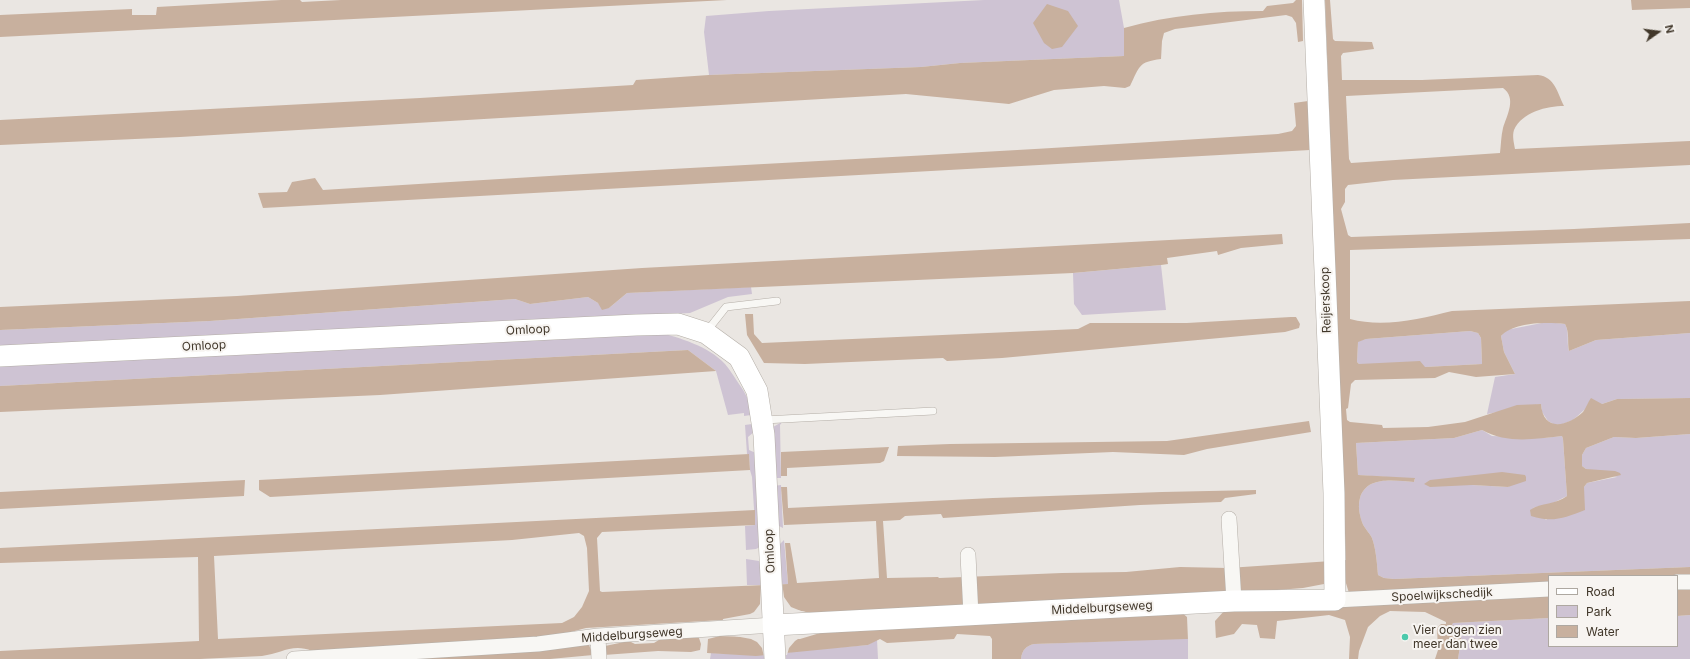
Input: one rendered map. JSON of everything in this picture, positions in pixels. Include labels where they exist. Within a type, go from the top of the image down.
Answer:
[{"type":"street","name":"Reijerskoop","points":[[1314,0],[1336,557],[1335,593]]},
{"type":"street","name":"Omloop","points":[[0,356],[636,325],[678,324],[706,333],[739,358],[757,391],[762,420],[775,659]]},
{"type":"street","points":[[1229,519],[1233,597]]},
{"type":"street","points":[[968,555],[971,615]]},
{"type":"street","points":[[1678,582],[1690,582]]},
{"type":"street","name":"Spoelwijkschedijk","points":[[1335,593],[1548,589]]},
{"type":"street","name":"Middelburgseweg","points":[[294,659],[538,644],[598,636],[971,615],[1233,597],[1335,593]]},
{"type":"street","points":[[598,636],[599,659]]},
{"type":"lane","points":[[706,333],[726,307],[777,301]]},
{"type":"lane","points":[[762,420],[933,411]]},
{"type":"green space","points":[[984,0],[1119,0],[1124,28],[1124,56],[960,63],[921,67],[709,75],[704,32],[706,16],[769,11]]},
{"type":"green space","points":[[1161,265],[1166,310],[1082,315],[1074,304],[1073,273]]},
{"type":"green space","points":[[751,287],[752,294],[728,297],[690,313],[0,351],[0,330],[210,321],[515,299],[530,304],[588,297],[609,308],[627,293]]},
{"type":"green space","points":[[1547,322],[1565,324],[1569,351],[1596,340],[1690,333],[1690,398],[1617,399],[1584,410],[1573,420],[1555,425],[1548,421],[1542,412],[1541,404],[1487,414],[1495,377],[1515,374],[1504,352],[1501,336],[1506,330]]},
{"type":"green space","points":[[656,331],[693,343],[718,357],[727,366],[744,391],[748,399],[751,415],[744,416],[744,413],[728,415],[716,371],[688,350],[0,386],[0,364]]},
{"type":"green space","points":[[1470,331],[1478,333],[1481,338],[1482,364],[1425,367],[1359,364],[1357,362],[1358,341],[1366,339]]},
{"type":"green space","points":[[782,422],[780,425],[781,478],[773,478],[773,427]]},
{"type":"green space","points":[[752,424],[755,431],[748,437],[749,450],[758,454],[760,547],[746,550],[745,526],[755,525],[752,477],[749,455],[747,454],[745,425]]},
{"type":"green space","points":[[1482,430],[1492,436],[1544,438],[1562,436],[1567,496],[1553,503],[1533,508],[1546,520],[1587,483],[1617,477],[1586,469],[1582,466],[1582,455],[1586,448],[1614,437],[1636,438],[1690,434],[1690,567],[1394,579],[1384,578],[1378,575],[1372,538],[1360,516],[1360,498],[1369,486],[1375,483],[1382,481],[1414,482],[1415,479],[1358,475],[1356,443],[1454,438]],"holes":[[[1524,475],[1508,487],[1472,485]]]},
{"type":"green space","points":[[781,485],[783,528],[779,526],[773,486]]},
{"type":"green space","points":[[784,540],[788,584],[782,584],[777,547]]},
{"type":"green space","points":[[746,559],[759,561],[763,566],[762,585],[747,585]]},
{"type":"green space","points":[[1690,615],[1690,659],[1458,659],[1461,640],[1452,625],[1453,623],[1548,618],[1548,647],[1678,647],[1678,616]]},
{"type":"green space","points":[[1188,638],[1188,659],[1021,659],[1022,653],[1025,649],[1034,644]]},
{"type":"green space","points":[[877,639],[878,659],[785,659],[785,653],[868,645]]},
{"type":"green space","points":[[711,653],[766,655],[766,659],[710,659]]},
{"type":"water","points":[[300,0],[302,2],[341,0],[727,0],[0,37],[0,15],[132,9],[132,15],[156,15],[157,7]]},
{"type":"water","points":[[1296,0],[1302,0],[1303,41],[1298,42],[1296,23],[1292,17],[1286,15],[1175,29],[1164,33],[1161,59],[1153,60],[1141,66],[1130,86],[1125,88],[1104,86],[1054,90],[1009,104],[906,94],[180,137],[0,145],[0,120],[420,98],[633,85],[636,80],[709,75],[921,67],[960,63],[1124,56],[1124,28],[1176,17],[1228,12],[1263,11],[1267,6],[1293,3]]},
{"type":"water","points":[[1325,0],[1330,0],[1333,39],[1335,41],[1372,42],[1374,49],[1343,53],[1341,56],[1342,80],[1422,80],[1538,75],[1544,76],[1552,82],[1564,106],[1550,107],[1536,111],[1523,119],[1513,132],[1515,149],[1690,141],[1690,165],[1393,180],[1348,185],[1345,189],[1345,202],[1341,209],[1348,235],[1351,237],[1574,229],[1690,223],[1690,239],[1350,250],[1350,319],[1363,322],[1388,323],[1427,317],[1452,311],[1690,301],[1690,333],[1596,340],[1569,351],[1565,324],[1531,324],[1514,328],[1501,336],[1504,352],[1515,374],[1476,377],[1449,372],[1435,378],[1355,380],[1351,384],[1348,408],[1346,409],[1347,420],[1350,422],[1382,425],[1383,428],[1428,427],[1465,422],[1517,405],[1541,404],[1546,419],[1551,423],[1557,424],[1570,421],[1577,417],[1583,412],[1591,398],[1602,404],[1617,399],[1690,398],[1690,434],[1636,438],[1614,437],[1586,448],[1582,455],[1582,466],[1586,469],[1615,471],[1621,475],[1587,483],[1584,487],[1585,510],[1558,519],[1546,519],[1531,516],[1530,510],[1534,507],[1558,501],[1567,496],[1562,436],[1511,439],[1482,430],[1454,438],[1356,443],[1358,475],[1415,478],[1414,482],[1382,481],[1375,483],[1364,491],[1360,498],[1360,516],[1372,538],[1378,575],[1384,578],[1394,579],[1690,567],[1690,576],[1548,575],[1548,582],[1349,593],[1345,580],[1303,588],[1239,593],[818,615],[797,610],[722,620],[586,628],[567,633],[515,641],[312,651],[298,648],[262,656],[200,659],[0,659],[0,651],[199,641],[198,557],[0,563],[0,548],[755,510],[755,525],[602,532],[597,538],[600,591],[788,584],[785,543],[790,543],[797,583],[879,578],[876,521],[784,525],[781,487],[787,487],[788,508],[993,498],[1256,490],[1256,494],[1225,498],[1221,502],[1140,505],[943,518],[941,514],[905,516],[900,520],[883,521],[887,578],[939,578],[1126,572],[1180,567],[1228,568],[1346,560]],"holes":[[[1503,88],[1507,92],[1510,107],[1502,131],[1500,153],[1351,163],[1349,159],[1346,96]],[[1470,331],[1478,333],[1481,338],[1482,364],[1425,367],[1420,361],[1359,364],[1357,362],[1358,342],[1366,339]],[[579,533],[584,536],[587,548],[589,591],[582,607],[574,617],[562,623],[218,639],[214,556],[512,540]]]},
{"type":"water","points":[[1631,0],[1690,0],[1690,8],[1632,10]]},
{"type":"water","points":[[1047,4],[1068,11],[1078,26],[1062,47],[1052,49],[1044,43],[1033,23]]},
{"type":"water","points":[[1308,101],[1310,150],[263,208],[258,193],[287,192],[292,182],[315,178],[323,190],[1278,134],[1292,131],[1296,126],[1294,103]]},
{"type":"water","points":[[1282,234],[1283,244],[1241,248],[1218,255],[1217,251],[1167,258],[1168,264],[1161,265],[1073,273],[627,293],[609,308],[602,310],[598,303],[588,297],[530,304],[515,299],[210,321],[0,330],[0,307],[237,296],[642,268]]},
{"type":"water","points":[[745,314],[753,314],[754,334],[762,343],[1078,329],[1090,323],[1187,323],[1296,317],[1300,324],[1299,328],[1285,332],[1002,358],[947,361],[943,358],[805,364],[764,363],[747,335]]},
{"type":"water","points":[[688,350],[716,371],[380,395],[0,412],[0,386]]},
{"type":"water","points":[[1309,421],[1311,432],[1207,449],[1184,455],[1113,452],[995,457],[897,456],[898,446],[1167,441]]},
{"type":"water","points":[[889,447],[884,461],[880,463],[787,468],[787,476],[781,476],[781,452]]},
{"type":"water","points":[[749,454],[750,470],[270,497],[259,490],[259,480]]},
{"type":"water","points":[[1502,472],[1525,475],[1526,481],[1508,487],[1472,485],[1430,487],[1424,484],[1430,480]]},
{"type":"water","points":[[245,480],[244,496],[0,509],[0,492]]},
{"type":"water","points":[[1690,587],[1690,615],[1678,616],[1678,588]]},
{"type":"water","points":[[1548,596],[1548,618],[1453,623],[1452,625],[1461,630],[1458,659],[1435,659],[1438,650],[1437,628],[1441,624],[1446,624],[1446,622],[1425,612],[1390,611],[1380,616],[1368,627],[1359,651],[1358,659],[1349,659],[1350,637],[1345,620],[1329,615],[1277,621],[1275,639],[1260,638],[1257,625],[1242,624],[1234,634],[1216,638],[1034,644],[1025,649],[1022,653],[1021,659],[992,659],[992,639],[990,636],[957,634],[954,639],[887,643],[880,639],[868,645],[756,656],[707,653],[708,639],[720,636],[800,639],[820,633],[1252,611],[1263,608]]},
{"type":"water","points":[[662,638],[699,638],[701,644],[700,650],[691,652],[658,651],[604,655],[605,646],[629,641],[635,644],[654,643]]},
{"type":"water","points":[[589,645],[593,655],[550,659],[395,659]]},
{"type":"pier","points":[[782,582],[784,597],[791,607],[801,611],[821,615],[818,617],[796,613],[755,615],[752,617],[723,622],[723,619],[754,612],[760,604],[761,583]]},
{"type":"pier","points":[[1225,610],[1215,621],[1216,640],[1188,640],[1187,617],[1181,612]]},
{"type":"pier","points":[[822,631],[801,637],[795,641],[789,648],[787,655],[764,657],[762,648],[757,642],[751,639],[724,634],[800,637]]},
{"type":"place","name":"Vier oogen zien meer dan twee","points":[[1405,637]]}]
